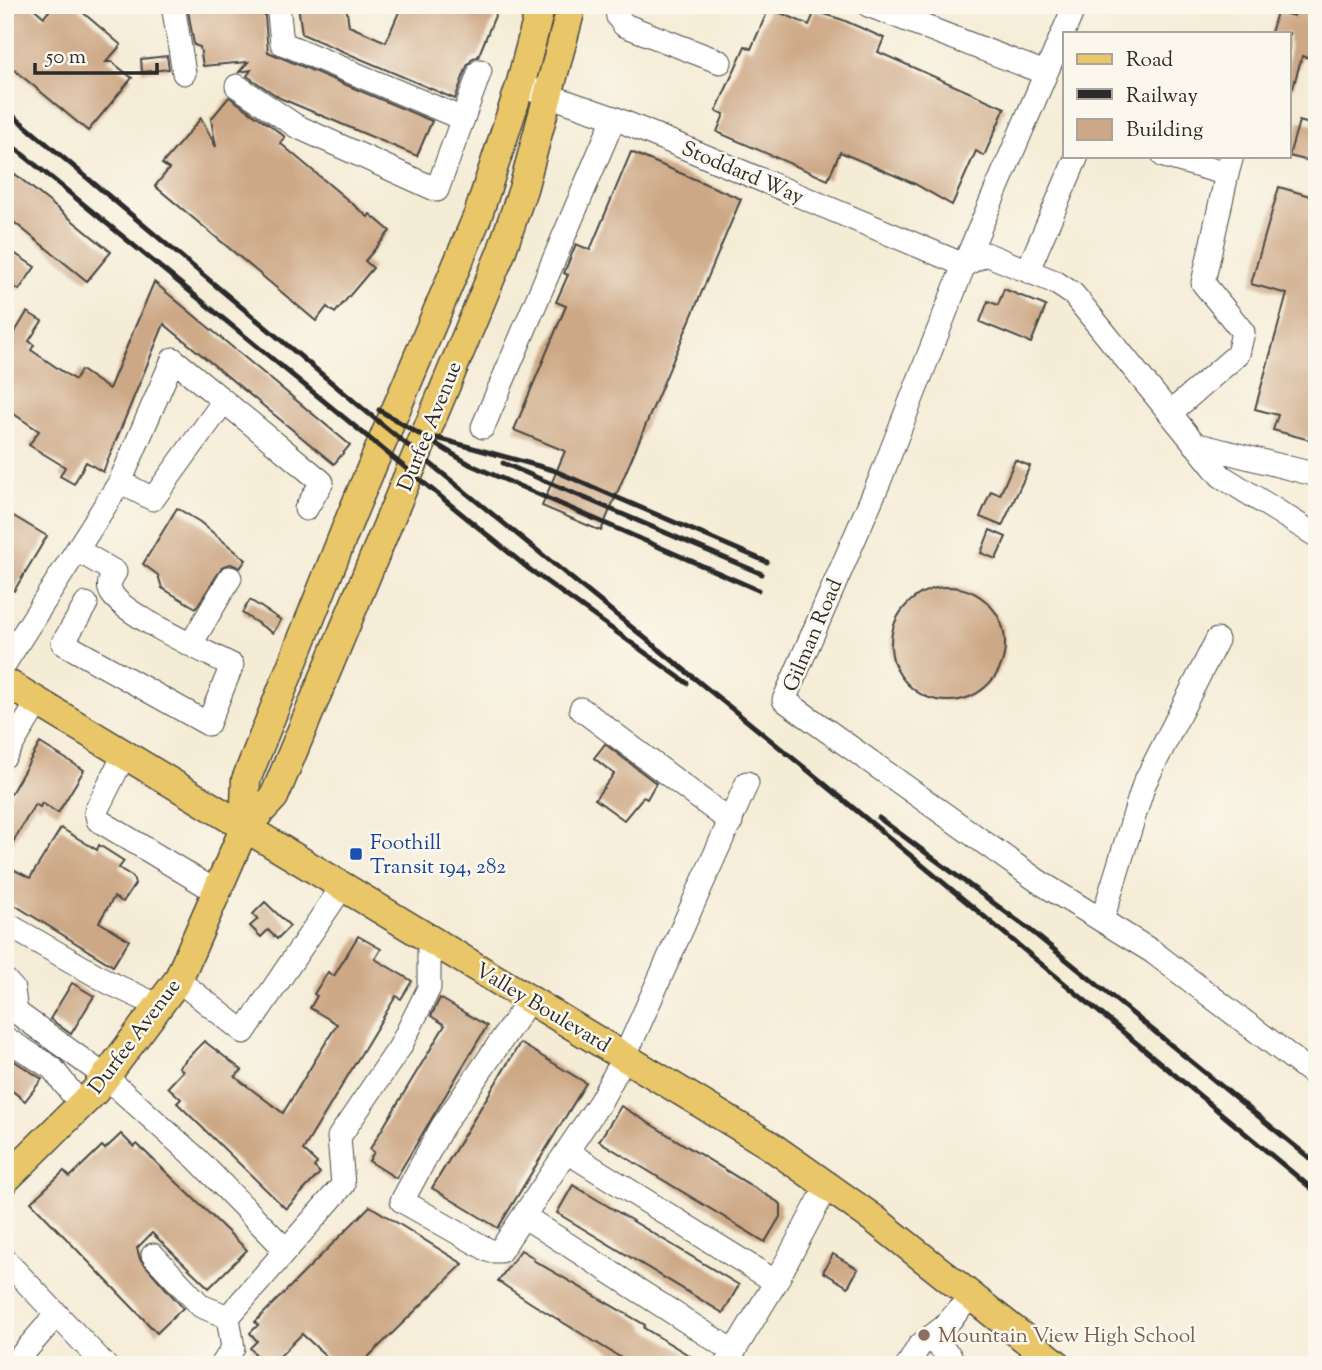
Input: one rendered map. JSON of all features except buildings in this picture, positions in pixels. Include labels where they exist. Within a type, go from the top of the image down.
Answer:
[{"type":"main road","name":"Durfee Avenue","points":[[244,829],[246,780],[351,516],[478,215],[520,86],[541,5]]},
{"type":"main road","name":"Durfee Avenue","points":[[5,1180],[106,1077],[178,980],[244,829],[274,797],[495,266],[523,189],[572,5]]},
{"type":"main road","name":"Valley Boulevard","points":[[5,682],[244,829],[625,1056],[828,1184],[1058,1365]]},
{"type":"street","points":[[173,5],[184,73]]},
{"type":"street","points":[[278,5],[282,43],[463,119]]},
{"type":"street","points":[[616,5],[618,17],[624,25],[720,62]]},
{"type":"street","points":[[868,5],[1045,73]]},
{"type":"street","name":"Gilman Road","points":[[1063,32],[1075,5]]},
{"type":"street","name":"Gilman Road","points":[[1063,32],[964,265],[879,482],[784,700],[1038,881],[1153,952],[1317,1077]]},
{"type":"street","points":[[237,86],[296,126],[437,190],[480,71]]},
{"type":"street","name":"Stoddard Way","points":[[520,86],[614,118],[964,265]]},
{"type":"street","points":[[482,427],[614,118]]},
{"type":"street","points":[[1028,270],[1076,158]]},
{"type":"street","points":[[1170,413],[1238,354],[1243,332],[1203,283],[1230,165],[1179,158]]},
{"type":"street","points":[[964,265],[986,254],[1028,270],[1073,294],[1221,476],[1317,536]]},
{"type":"street","points":[[5,663],[120,482],[173,359],[322,482],[306,509]]},
{"type":"street","points":[[120,482],[153,499],[224,401]]},
{"type":"street","points":[[1195,444],[1317,475]]},
{"type":"street","points":[[77,550],[115,572],[109,582],[116,601],[232,665],[208,724],[63,643],[86,604]]},
{"type":"street","points":[[191,644],[230,578]]},
{"type":"street","points":[[1102,920],[1144,784],[1217,640]]},
{"type":"street","points":[[5,756],[38,702]]},
{"type":"street","points":[[581,709],[731,822]]},
{"type":"street","points":[[124,755],[96,811],[98,820],[216,892]]},
{"type":"street","points":[[529,1000],[442,1127],[402,1201],[489,1251],[500,1251],[525,1217],[569,1153],[625,1056],[747,783]]},
{"type":"street","points":[[178,980],[244,1032],[342,887]]},
{"type":"street","points":[[10,926],[108,982],[159,1006]]},
{"type":"street","points":[[222,1365],[233,1348],[228,1317],[343,1185],[339,1137],[400,1047],[429,988],[429,939]]},
{"type":"street","points":[[5,980],[13,989],[16,1012],[106,1077],[197,1159],[285,1249]]},
{"type":"street","points":[[5,1038],[52,1068],[81,1105]]},
{"type":"street","points":[[569,1153],[776,1282]]},
{"type":"street","points":[[525,1217],[730,1358],[776,1282],[828,1184]]},
{"type":"street","points":[[153,1255],[201,1306],[228,1317]]},
{"type":"street","points":[[5,1259],[104,1365]]},
{"type":"street","points":[[908,1365],[919,1346],[944,1327],[971,1296]]},
{"type":"street","points":[[13,1365],[57,1314]]},
{"type":"street","points":[[929,1338],[949,1355],[955,1365]]},
{"type":"railway","points":[[5,109],[368,413],[816,777],[1317,1193]]},
{"type":"railway","points":[[5,140],[529,569],[687,683]]},
{"type":"railway","points":[[379,410],[471,465],[758,590]]},
{"type":"railway","points":[[437,438],[553,470],[767,562]]},
{"type":"railway","points":[[503,463],[762,574]]},
{"type":"railway","points":[[879,818],[1030,930],[1317,1164]]},
{"type":"place","name":"Foothill Transit 194, 282","points":[[356,854]]},
{"type":"place","name":"Mountain View High School","points":[[924,1335]]}]
